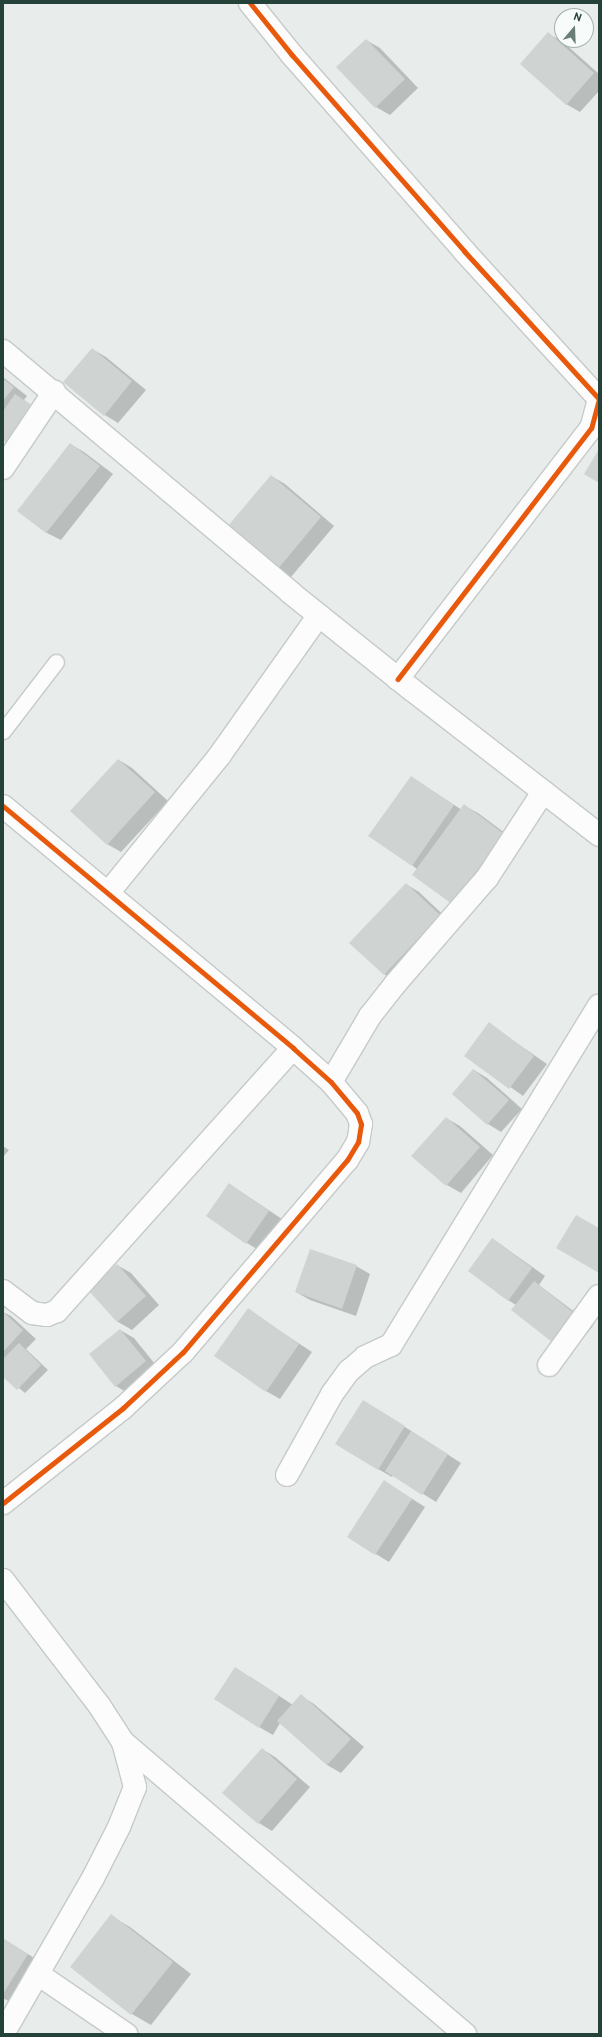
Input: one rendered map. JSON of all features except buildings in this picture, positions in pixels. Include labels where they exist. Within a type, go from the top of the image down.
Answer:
[{"type":"street","points":[[250,3],[292,55],[464,251],[599,399],[591,428],[398,679]]},
{"type":"street","points":[[3,351],[54,392],[319,615],[398,679],[599,835]]},
{"type":"street","points":[[3,468],[54,392]]},
{"type":"street","points":[[108,893],[220,755],[319,615]]},
{"type":"street","points":[[331,1082],[370,1016],[396,983],[487,878],[543,792]]},
{"type":"street","points":[[3,806],[293,1048],[331,1082],[357,1113],[362,1124],[358,1142],[347,1160],[183,1352],[122,1408],[3,1503]]},
{"type":"street","points":[[287,1475],[332,1394],[349,1371],[365,1357],[390,1345],[599,1006]]},
{"type":"street","points":[[3,1291],[32,1313],[47,1315],[57,1311],[293,1048]]},
{"type":"street","points":[[549,1365],[599,1296]]},
{"type":"street","points":[[3,1580],[100,1705],[123,1742],[135,1787],[119,1827],[93,1878],[3,2034]]},
{"type":"street","points":[[123,1742],[465,2034]]},
{"type":"street","points":[[38,1974],[126,2034]]},
{"type":"lane","points":[[3,731],[56,662]]},
{"type":"cycle path","points":[[250,3],[292,55],[464,251],[599,399],[591,428],[398,679]]},
{"type":"cycle path","points":[[3,806],[293,1048],[331,1082],[357,1113],[361,1124],[358,1142],[347,1160],[183,1352],[123,1408],[3,1503]]}]
